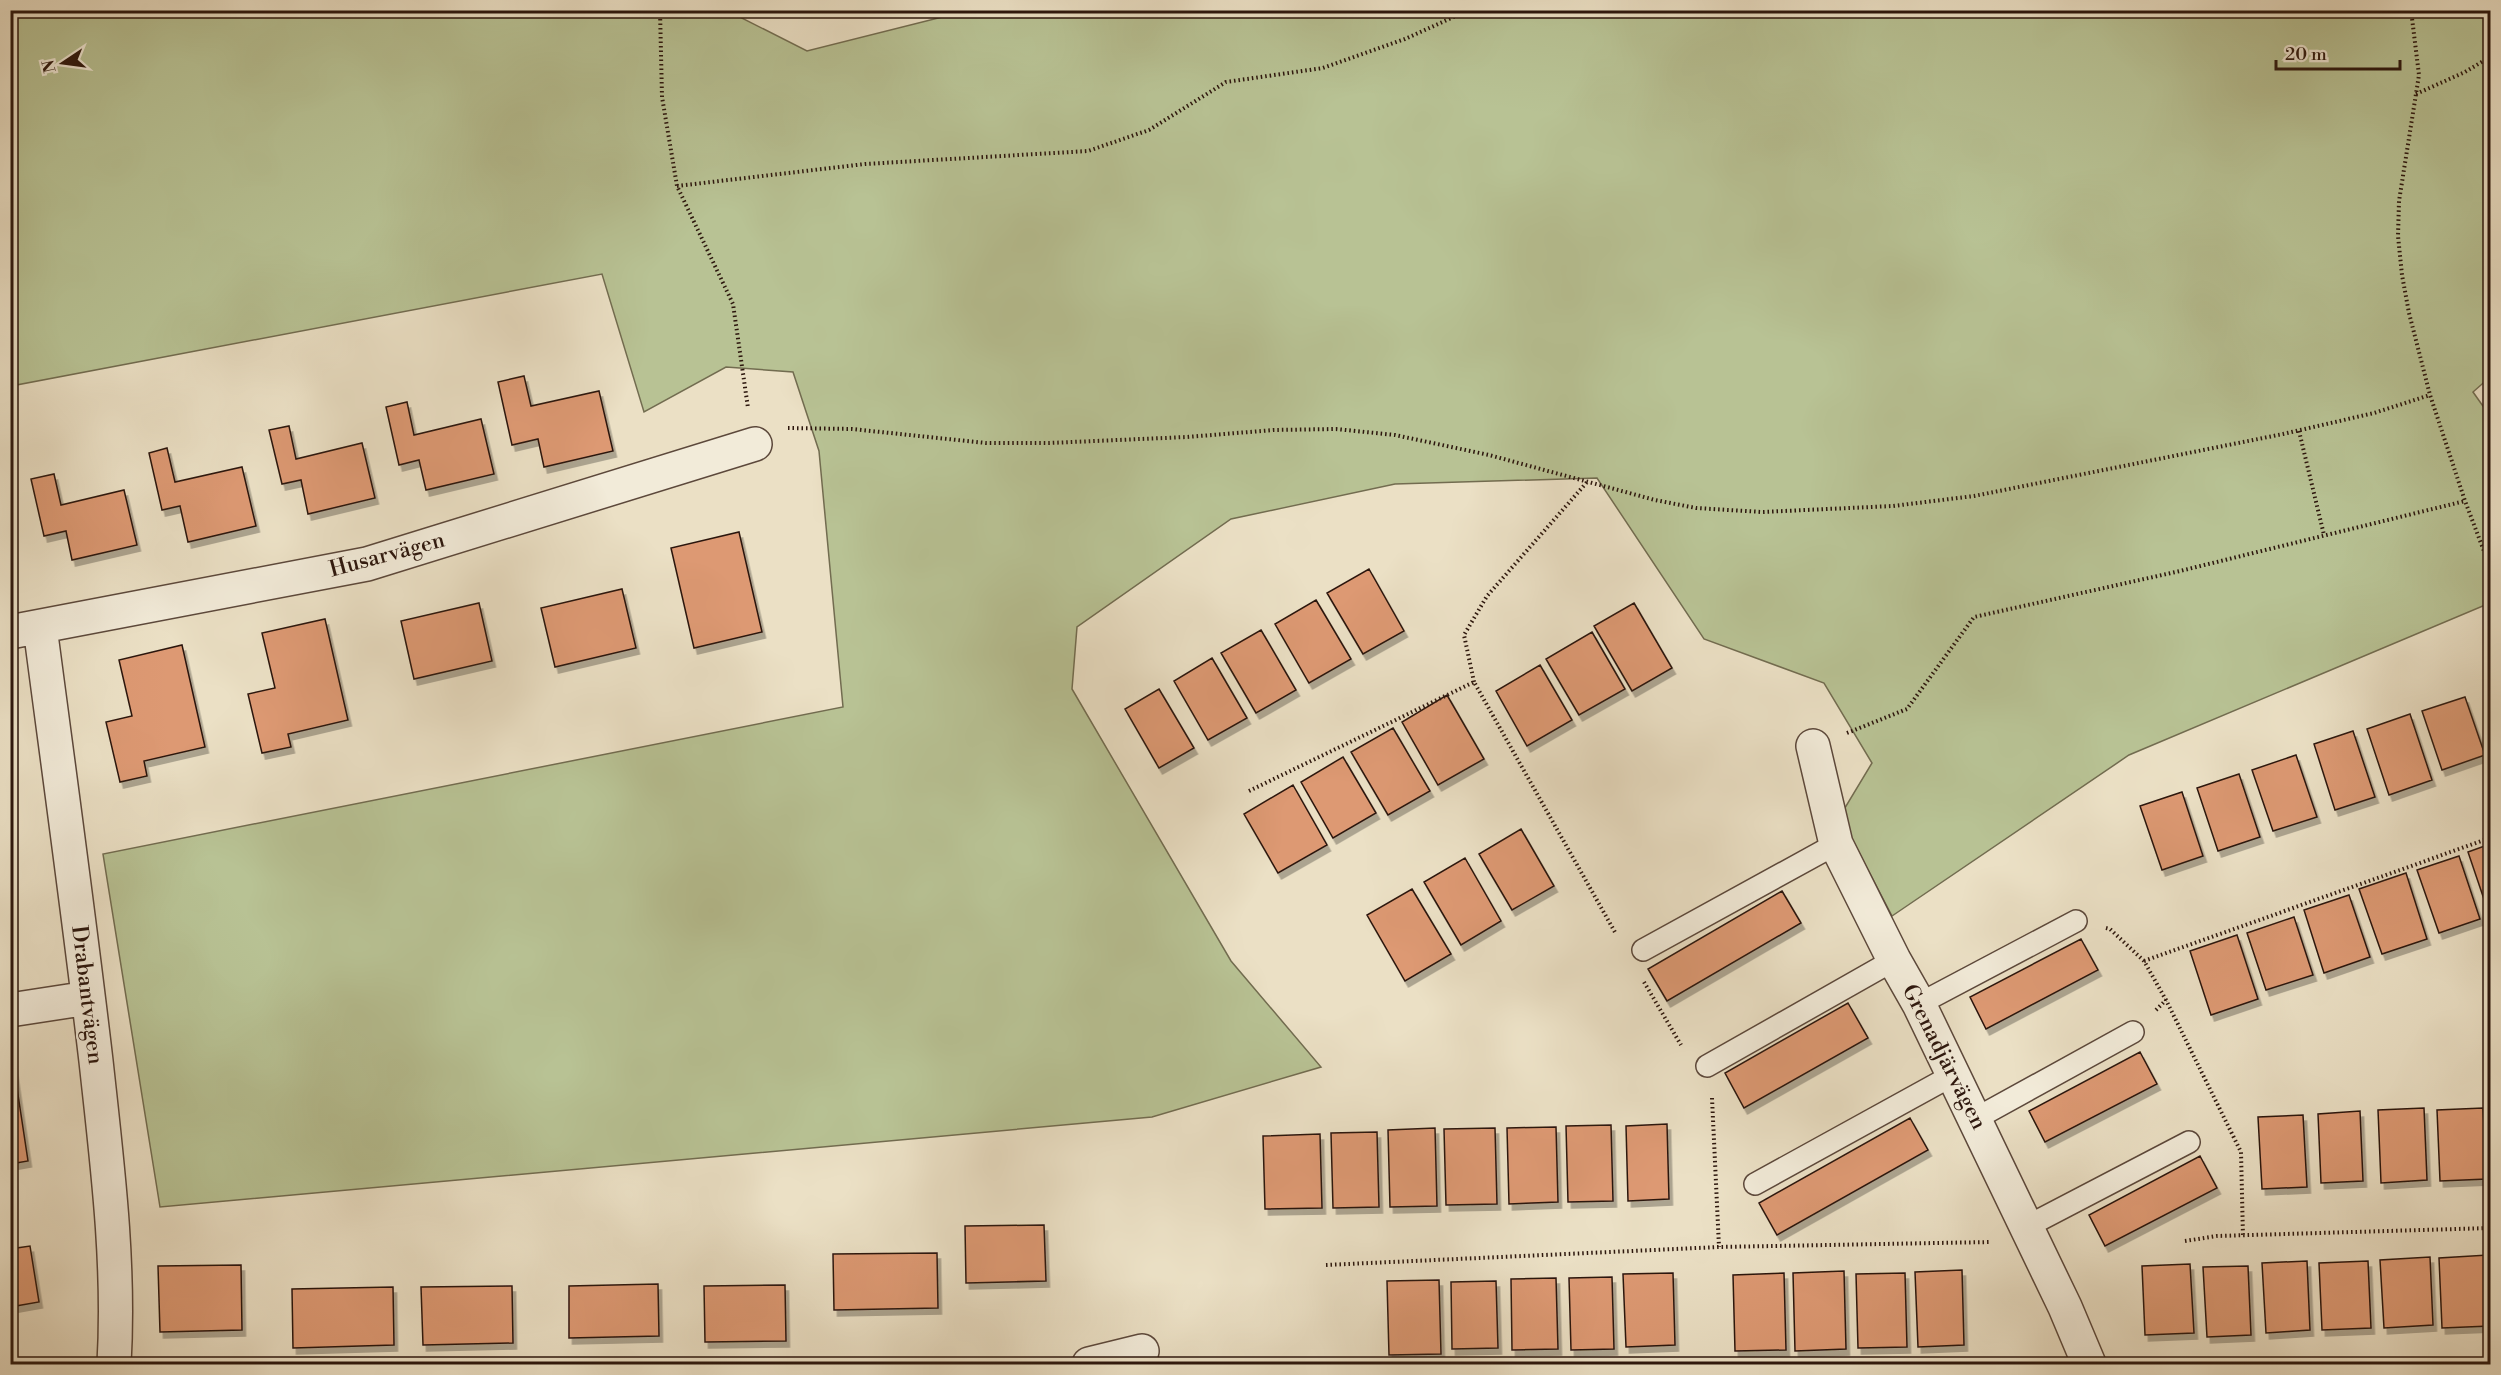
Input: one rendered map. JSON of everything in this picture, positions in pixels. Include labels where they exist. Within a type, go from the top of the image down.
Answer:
[{"type":"street","name":"Husarvägen","points":[[25,630],[366,564],[755,444]]},
{"type":"street","name":"Drabantvägen","points":[[25,630],[88,998],[112,1201],[117,1316],[114,1365]]},
{"type":"street","name":"Grenadjärvägen","points":[[1813,746],[1836,844],[1894,960],[1919,1004],[1975,1119],[2089,1365]]},
{"type":"street","points":[[10,1010],[88,998]]},
{"type":"street","points":[[1089,1365],[1142,1351]]},
{"type":"lane","points":[[1643,950],[1836,844]]},
{"type":"lane","points":[[1919,1004],[2076,921]]},
{"type":"lane","points":[[1707,1066],[1894,960]]},
{"type":"lane","points":[[1975,1119],[2133,1032]]},
{"type":"lane","points":[[1755,1184],[1953,1075]]},
{"type":"lane","points":[[2030,1234],[2189,1142]]},
{"type":"path","points":[[660,10],[662,98],[677,186],[733,304],[755,444],[786,428],[852,429],[986,442],[1049,443],[1187,437],[1274,430],[1336,429],[1406,437],[1489,455],[1695,508],[1762,512],[1893,506],[1974,496],[2299,431],[2374,413],[2430,395]]},
{"type":"path","points":[[677,186],[865,164],[1088,152],[1149,130],[1226,82],[1323,68],[1405,39],[1469,10]]},
{"type":"path","points":[[2411,10],[2419,75],[2399,201],[2398,236],[2409,313],[2430,395],[2465,501],[2490,567]]},
{"type":"path","points":[[2416,94],[2465,72],[2490,57]]},
{"type":"path","points":[[2299,431],[2324,535]]},
{"type":"path","points":[[1588,482],[1487,596],[1464,635],[1474,682],[1619,938]]},
{"type":"path","points":[[1813,746],[1907,709],[1974,617],[2465,501]]},
{"type":"path","points":[[1249,791],[1474,682]]},
{"type":"path","points":[[2144,961],[2490,838]]},
{"type":"path","points":[[2076,921],[2110,929],[2144,961],[2241,1152],[2243,1237]]},
{"type":"path","points":[[1643,979],[1685,1052]]},
{"type":"path","points":[[1707,1088],[1712,1096],[1719,1247]]},
{"type":"path","points":[[2185,1241],[2217,1236],[2490,1228]]},
{"type":"path","points":[[1326,1265],[2030,1234]]},
{"type":"green space","points":[[970,10],[2490,11],[2490,377],[2473,392],[2490,416],[2490,603],[2129,755],[1892,916],[1840,816],[1872,763],[1824,683],[1704,639],[1597,478],[1395,484],[1231,519],[1077,627],[1072,689],[1231,961],[1321,1067],[1152,1117],[160,1207],[103,854],[843,707],[819,451],[793,372],[726,367],[644,412],[602,274],[11,386],[11,11],[728,11],[807,51]]},
{"type":"building","points":[[524,376],[531,406],[599,391],[613,451],[544,467],[538,439],[512,445],[498,382]]},
{"type":"building","points":[[407,402],[414,435],[481,419],[494,474],[426,490],[419,460],[399,465],[386,407]]},
{"type":"building","points":[[289,426],[296,459],[362,443],[375,498],[308,514],[301,480],[282,484],[269,430]]},
{"type":"building","points":[[167,448],[175,482],[242,467],[256,526],[188,542],[180,506],[162,510],[149,453]]},
{"type":"building","points":[[54,474],[61,505],[124,490],[137,545],[72,560],[66,531],[44,536],[31,479]]},
{"type":"building","points":[[739,532],[762,632],[694,648],[671,548]]},
{"type":"building","points":[[1369,569],[1404,631],[1363,654],[1327,593]]},
{"type":"building","points":[[622,589],[636,648],[555,667],[541,608]]},
{"type":"building","points":[[1316,600],[1351,659],[1309,683],[1275,624]]},
{"type":"building","points":[[479,603],[492,661],[414,679],[401,621]]},
{"type":"building","points":[[1634,603],[1672,668],[1632,691],[1594,626]]},
{"type":"building","points":[[325,619],[348,720],[288,734],[291,747],[262,753],[248,694],[275,688],[262,633]]},
{"type":"building","points":[[1261,630],[1296,690],[1256,713],[1221,653]]},
{"type":"building","points":[[1592,632],[1625,689],[1579,715],[1546,659]]},
{"type":"building","points":[[182,645],[205,747],[144,761],[147,776],[120,782],[106,722],[132,716],[119,660]]},
{"type":"building","points":[[1212,658],[1247,718],[1208,740],[1174,681]]},
{"type":"building","points":[[1540,665],[1572,720],[1527,746],[1496,691]]},
{"type":"building","points":[[1159,689],[1194,748],[1159,768],[1125,709]]},
{"type":"building","points":[[1447,695],[1484,759],[1438,785],[1402,722]]},
{"type":"building","points":[[2465,697],[2485,755],[2442,770],[2422,711]]},
{"type":"building","points":[[2410,714],[2432,780],[2389,795],[2367,729]]},
{"type":"building","points":[[1393,728],[1430,791],[1388,815],[1351,752]]},
{"type":"building","points":[[2353,731],[2375,797],[2335,810],[2314,744]]},
{"type":"building","points":[[2296,755],[2317,817],[2273,831],[2252,770]]},
{"type":"building","points":[[1343,757],[1376,813],[1333,838],[1301,782]]},
{"type":"building","points":[[2239,774],[2260,837],[2218,851],[2197,788]]},
{"type":"building","points":[[1293,785],[1327,845],[1278,873],[1244,814]]},
{"type":"building","points":[[2182,792],[2203,856],[2162,870],[2140,806]]},
{"type":"building","points":[[1521,829],[1554,886],[1512,910],[1479,854]]},
{"type":"building","points":[[2490,844],[2490,913],[2489,914],[2468,852]]},
{"type":"building","points":[[2459,856],[2480,919],[2439,933],[2417,870]]},
{"type":"building","points":[[1465,858],[1501,921],[1461,945],[1424,882]]},
{"type":"building","points":[[2406,873],[2427,939],[2382,954],[2359,889]]},
{"type":"building","points":[[1412,889],[1451,954],[1405,981],[1367,915]]},
{"type":"building","points":[[1782,891],[1801,923],[1667,1001],[1648,969]]},
{"type":"building","points":[[2349,895],[2370,957],[2324,973],[2304,910]]},
{"type":"building","points":[[2294,917],[2313,975],[2266,990],[2247,933]]},
{"type":"building","points":[[2237,935],[2258,999],[2211,1015],[2190,951]]},
{"type":"building","points":[[2081,939],[2098,970],[1986,1029],[1970,997]]},
{"type":"building","points":[[1848,1003],[1868,1038],[1744,1108],[1725,1073]]},
{"type":"building","points":[[2140,1052],[2157,1084],[2045,1142],[2029,1111]]},
{"type":"building","points":[[12,1055],[28,1161],[10,1164],[10,1056]]},
{"type":"building","points":[[2424,1108],[2427,1180],[2381,1183],[2378,1110]]},
{"type":"building","points":[[2483,1108],[2487,1179],[2440,1181],[2437,1110]]},
{"type":"building","points":[[2360,1111],[2363,1181],[2321,1183],[2318,1114]]},
{"type":"building","points":[[2303,1115],[2307,1187],[2262,1189],[2258,1117]]},
{"type":"building","points":[[1910,1118],[1928,1150],[1777,1235],[1759,1203]]},
{"type":"building","points":[[1667,1124],[1669,1199],[1628,1201],[1626,1126]]},
{"type":"building","points":[[1611,1125],[1613,1201],[1568,1202],[1566,1126]]},
{"type":"building","points":[[1556,1127],[1558,1202],[1509,1204],[1507,1128]]},
{"type":"building","points":[[1435,1128],[1437,1206],[1390,1207],[1388,1130]]},
{"type":"building","points":[[1495,1128],[1497,1204],[1446,1205],[1444,1129]]},
{"type":"building","points":[[1377,1132],[1379,1207],[1333,1208],[1331,1133]]},
{"type":"building","points":[[1320,1134],[1322,1208],[1265,1209],[1263,1136]]},
{"type":"building","points":[[2200,1156],[2217,1188],[2105,1246],[2089,1215]]},
{"type":"building","points":[[1044,1225],[1046,1281],[966,1283],[965,1226]]},
{"type":"building","points":[[30,1246],[39,1302],[10,1307],[10,1249]]},
{"type":"building","points":[[937,1253],[938,1308],[834,1310],[833,1254]]},
{"type":"building","points":[[2488,1255],[2490,1326],[2442,1328],[2439,1258]]},
{"type":"building","points":[[2430,1257],[2433,1325],[2384,1328],[2380,1260]]},
{"type":"building","points":[[2307,1261],[2310,1330],[2266,1333],[2262,1263]]},
{"type":"building","points":[[2368,1261],[2371,1328],[2322,1330],[2319,1263]]},
{"type":"building","points":[[2190,1264],[2194,1333],[2145,1335],[2142,1266]]},
{"type":"building","points":[[241,1265],[242,1330],[160,1332],[158,1266]]},
{"type":"building","points":[[2248,1266],[2251,1335],[2207,1337],[2203,1267]]},
{"type":"building","points":[[1962,1270],[1964,1345],[1918,1347],[1915,1272]]},
{"type":"building","points":[[1844,1271],[1846,1349],[1795,1351],[1793,1273]]},
{"type":"building","points":[[1673,1273],[1675,1345],[1626,1347],[1623,1274]]},
{"type":"building","points":[[1784,1273],[1786,1350],[1735,1351],[1733,1275]]},
{"type":"building","points":[[1905,1273],[1907,1347],[1858,1348],[1856,1274]]},
{"type":"building","points":[[1612,1277],[1614,1349],[1571,1350],[1569,1278]]},
{"type":"building","points":[[1556,1278],[1558,1349],[1512,1350],[1511,1279]]},
{"type":"building","points":[[1439,1280],[1441,1354],[1389,1355],[1387,1281]]},
{"type":"building","points":[[1496,1281],[1498,1348],[1452,1349],[1451,1282]]},
{"type":"building","points":[[658,1284],[659,1336],[569,1338],[569,1286]]},
{"type":"building","points":[[785,1285],[786,1341],[705,1342],[704,1286]]},
{"type":"building","points":[[512,1286],[513,1343],[423,1345],[421,1287]]},
{"type":"building","points":[[393,1287],[394,1345],[293,1348],[292,1289]]}]
